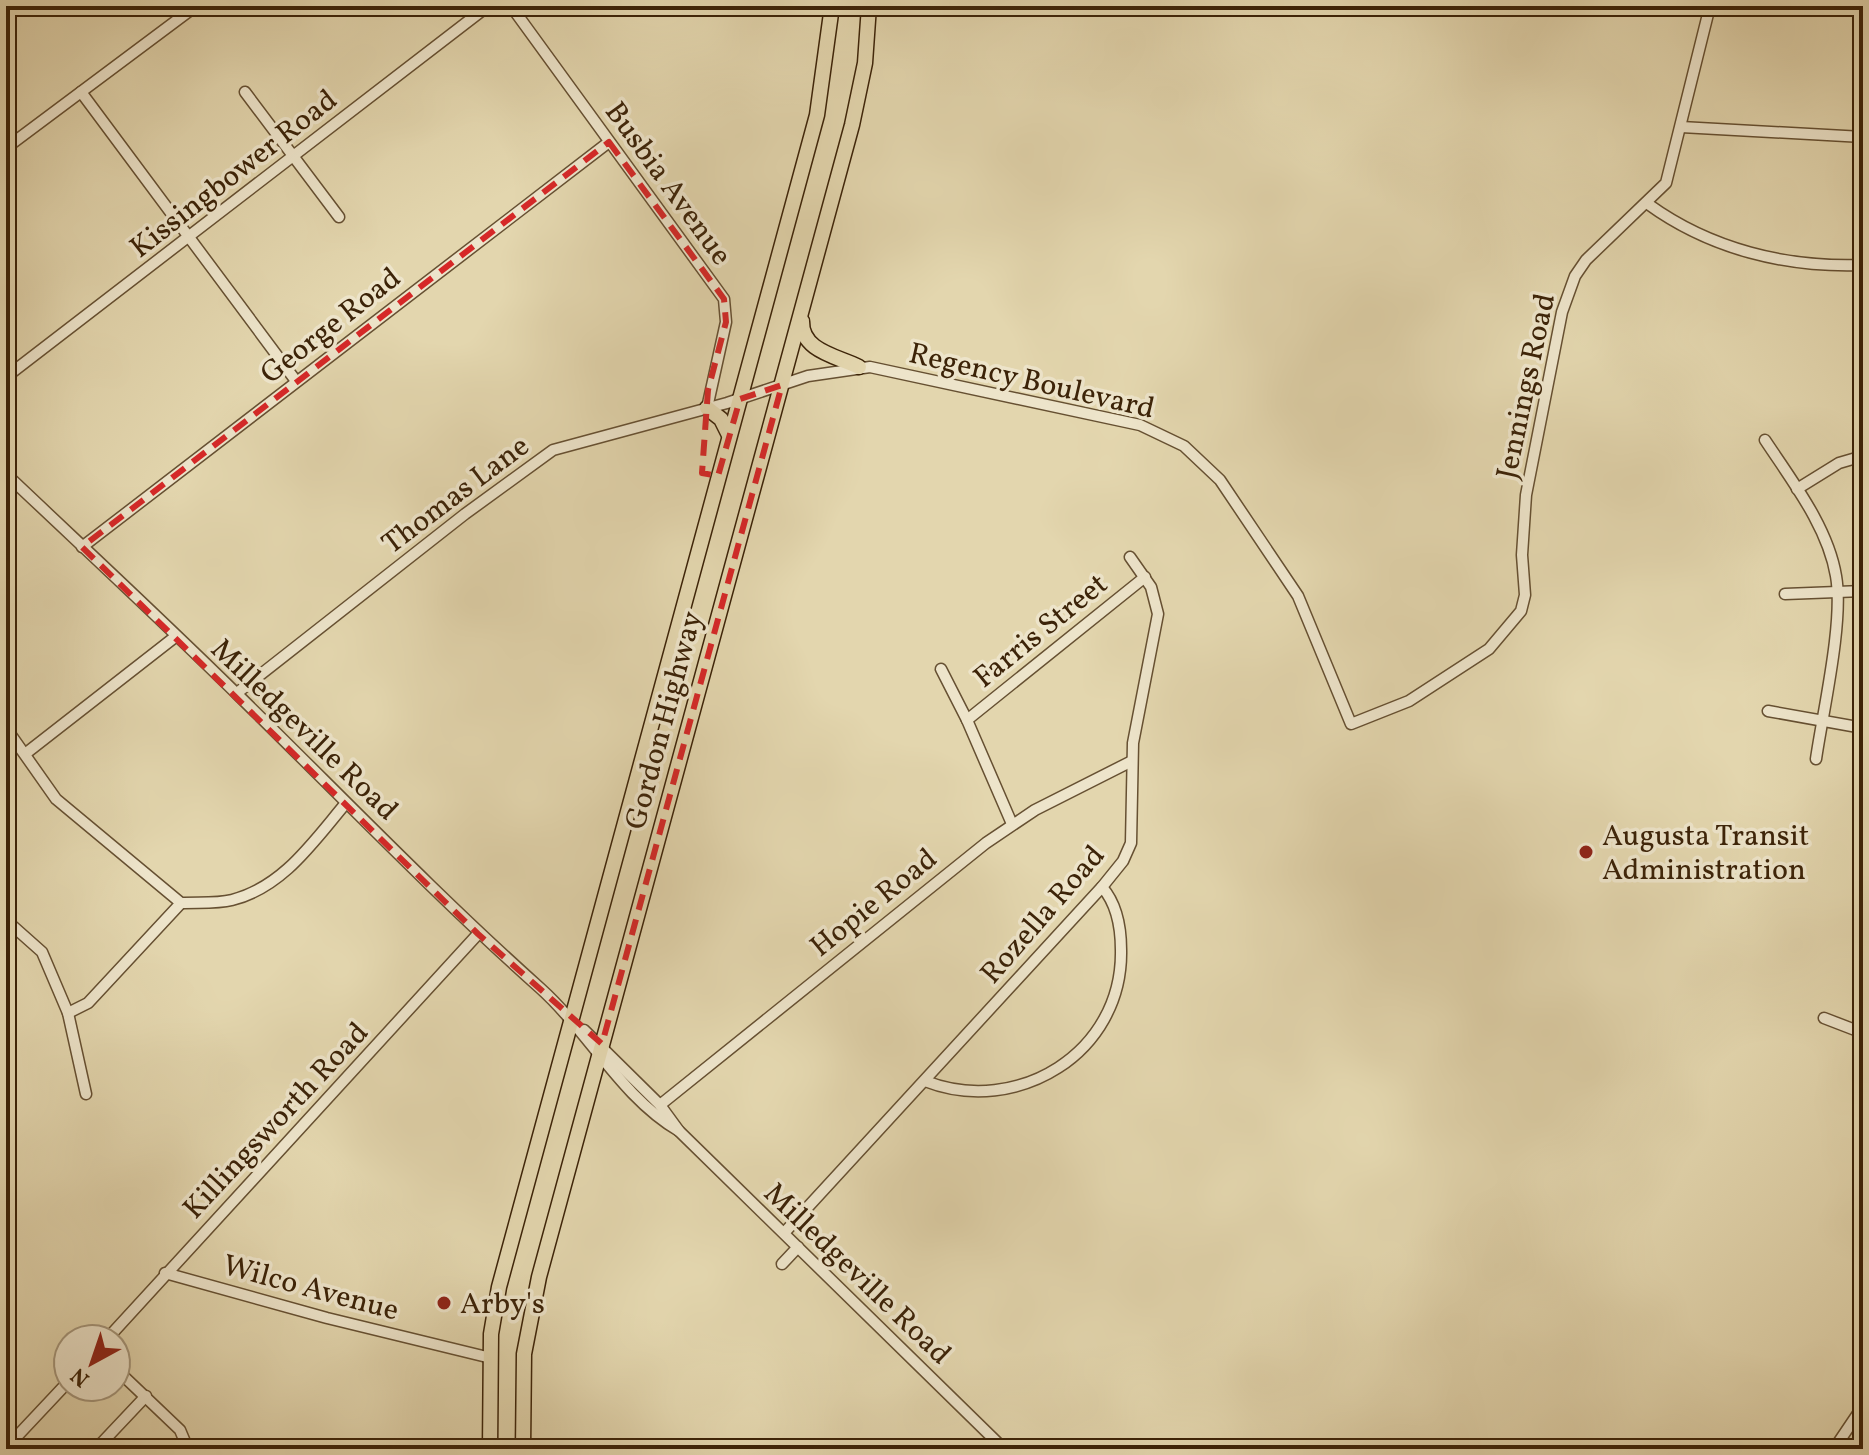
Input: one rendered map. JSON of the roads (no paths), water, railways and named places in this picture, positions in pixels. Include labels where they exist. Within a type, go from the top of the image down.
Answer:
[{"type":"highway","name":"Gordon Highway","points":[[490,1449],[491,1334],[499,1287],[817,115],[832,6]]},
{"type":"highway","name":"Gordon Highway","points":[[523,1449],[522,1388],[532,1307],[859,94],[869,6]]},
{"type":"highway","points":[[803,309],[802,330],[810,343],[859,367]]},
{"type":"highway","points":[[707,408],[721,419],[729,435]]},
{"type":"street","points":[[6,148],[196,6]]},
{"type":"street","name":"Kissingbower Road","points":[[6,377],[488,6]]},
{"type":"street","name":"Busbia Avenue","points":[[511,6],[724,299],[726,322],[707,408]]},
{"type":"street","name":"Jennings Road","points":[[1351,724],[1409,701],[1489,649],[1521,611],[1526,495],[1562,312],[1575,276],[1586,260],[1612,232],[1648,204],[1666,183],[1710,6]]},
{"type":"street","points":[[81,92],[296,381]]},
{"type":"street","points":[[245,92],[339,217]]},
{"type":"street","points":[[1681,127],[1863,137]]},
{"type":"street","name":"George Road","points":[[82,547],[609,142]]},
{"type":"street","points":[[1648,204],[1692,231],[1736,248],[1796,262],[1863,265]]},
{"type":"street","name":"Regency Boulevard","points":[[782,385],[859,367],[1140,425],[1184,446],[1220,480],[1298,596],[1351,724]]},
{"type":"street","name":"Thomas Lane","points":[[237,693],[465,514],[553,450],[782,385]]},
{"type":"street","points":[[1765,440],[1797,489],[1828,548],[1838,592],[1816,759]]},
{"type":"street","points":[[1797,489],[1839,463],[1863,456]]},
{"type":"street","name":"Milledgeville Road","points":[[6,474],[237,693],[478,934],[570,1019],[663,1122],[679,1131]]},
{"type":"street","name":"Rozella Road","points":[[784,1233],[1123,861],[1131,843],[1132,761],[1158,614],[1155,596],[1130,557]]},
{"type":"street","name":"Farris Street","points":[[967,720],[1145,577]]},
{"type":"street","points":[[1785,594],[1863,591]]},
{"type":"street","points":[[25,754],[175,637]]},
{"type":"street","name":"Farris Street","points":[[941,669],[1012,824]]},
{"type":"street","points":[[1768,711],[1863,728]]},
{"type":"street","points":[[6,728],[56,799],[181,903],[229,901],[262,890],[293,865],[346,803]]},
{"type":"street","name":"Hopie Road","points":[[660,1105],[1012,824],[1132,761]]},
{"type":"street","points":[[925,1081],[962,1091],[1002,1091],[1048,1076],[1078,1055],[1105,1016],[1119,982],[1121,930],[1113,905],[1102,887]]},
{"type":"street","points":[[68,1013],[88,1003],[181,903]]},
{"type":"street","points":[[6,920],[42,952],[68,1013],[86,1094]]},
{"type":"street","name":"Killingsworth Road","points":[[121,1323],[478,934]]},
{"type":"street","points":[[1824,1018],[1863,1033]]},
{"type":"street","name":"Milledgeville Road","points":[[600,1050],[660,1105],[679,1131],[1004,1449]]},
{"type":"street","points":[[782,1264],[798,1247]]},
{"type":"street","name":"Wilco Avenue","points":[[165,1273],[327,1318],[491,1358]]},
{"type":"street","points":[[132,1383],[180,1430],[188,1449]]},
{"type":"street","points":[[6,1386],[8,1443]]},
{"type":"street","points":[[96,1449],[146,1396]]},
{"type":"street","points":[[8,1443],[52,1398]]},
{"type":"street","points":[[1834,1449],[1863,1406]]},
{"type":"place","name":"Augusta Transit Administration","points":[[1586,852]]},
{"type":"place","name":"Arby's","points":[[444,1303]]}]
